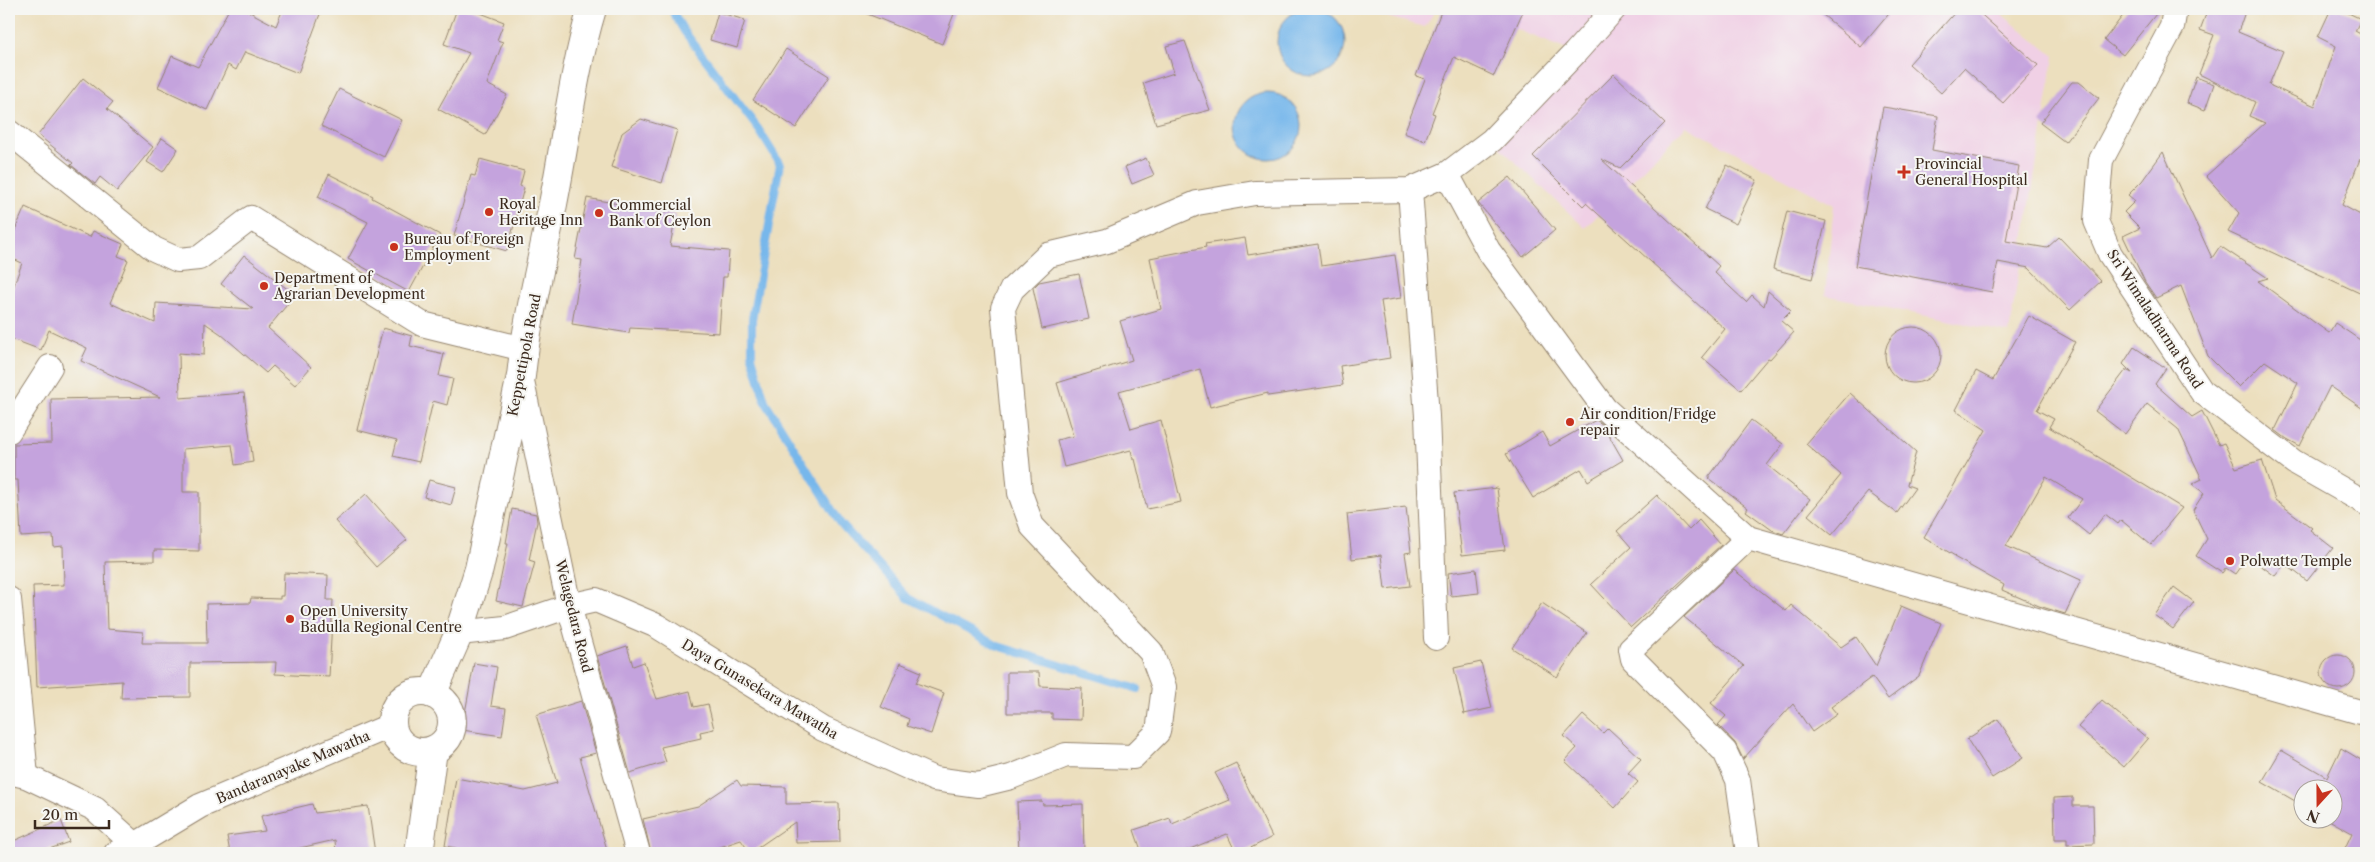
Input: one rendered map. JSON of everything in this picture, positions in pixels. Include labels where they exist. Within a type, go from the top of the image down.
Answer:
[{"type":"main road","name":"Keppettipola Road","points":[[432,694],[459,633],[479,569],[521,376],[524,349],[554,203],[583,39],[592,9]]},
{"type":"main road","points":[[412,694],[432,694],[448,706],[452,716],[449,736],[442,745],[433,750],[417,751],[402,744],[395,735],[392,725],[397,706],[412,694]]},
{"type":"main road","points":[[419,853],[433,750]]},
{"type":"street","name":"Daya Gunasekara Mawatha","points":[[459,633],[506,628],[569,606],[596,600],[656,626],[823,730],[934,778],[978,785],[1011,777],[1066,754],[1133,756],[1158,732],[1164,687],[1151,652],[1032,526],[1020,493],[1003,308],[1012,289],[1048,255],[1107,241],[1197,202],[1255,193],[1410,190],[1447,174],[1492,140],[1614,9]]},
{"type":"street","name":"Sri Wimaladharma Road","points":[[2175,9],[2172,27],[2102,160],[2096,220],[2110,254],[2202,392],[2294,462],[2366,503]]},
{"type":"street","points":[[9,132],[154,249],[178,260],[199,258],[251,218],[422,324],[524,349]]},
{"type":"street","points":[[1447,174],[1488,250],[1605,409],[1748,538],[2360,712]]},
{"type":"street","points":[[1410,190],[1427,416],[1436,638]]},
{"type":"street","points":[[9,431],[50,367]]},
{"type":"street","name":"Welagedara Road","points":[[521,376],[569,606],[638,853]]},
{"type":"street","points":[[1748,538],[1631,649],[1633,659],[1725,752],[1738,780],[1748,853]]},
{"type":"street","points":[[9,599],[18,774],[95,809],[126,849]]},
{"type":"street","name":"Bandaranayake Mawatha","points":[[126,849],[200,806],[392,725]]},
{"type":"shaded area","points":[[1357,9],[1436,9],[1425,27]]},
{"type":"shaded area","name":"Provincial General Hospital","points":[[1466,9],[1995,9],[2054,56],[2009,333],[1825,295],[1834,205],[1686,126],[1585,228],[1492,140],[1575,53]]},
{"type":"water","points":[[1318,8],[1330,14],[1339,23],[1345,35],[1343,55],[1335,66],[1318,76],[1304,76],[1287,66],[1279,55],[1277,35],[1287,18],[1298,10]]},
{"type":"water","points":[[1268,93],[1280,96],[1291,103],[1298,114],[1301,126],[1298,138],[1291,149],[1280,156],[1268,159],[1256,156],[1245,149],[1238,138],[1235,126],[1238,114],[1245,103],[1256,96]]},
{"type":"building","points":[[229,9],[244,9],[276,26],[283,9],[305,9],[320,14],[298,73],[245,52],[236,70],[228,65],[207,110],[158,87],[172,56],[198,67]]},
{"type":"building","points":[[457,9],[470,9],[504,22],[497,40],[503,42],[487,84],[507,95],[485,135],[438,109],[469,53],[444,44]]},
{"type":"building","points":[[855,9],[956,9],[942,44]]},
{"type":"building","points":[[1442,9],[1524,9],[1494,76],[1454,57],[1432,113],[1435,114],[1425,141],[1404,133],[1425,79],[1416,76]]},
{"type":"building","points":[[1816,9],[1893,9],[1861,47]]},
{"type":"building","points":[[1958,9],[1975,9],[2038,65],[2003,103],[1964,68],[1941,93],[1909,64]]},
{"type":"building","points":[[2128,9],[2160,9],[2123,55],[2104,40]]},
{"type":"building","points":[[2208,9],[2246,9],[2238,32],[2283,51],[2269,85],[2315,106],[2336,46],[2318,37],[2331,9],[2340,9],[2361,19],[2355,31],[2366,37],[2366,164],[2360,159],[2342,205],[2366,218],[2366,296],[2228,232],[2239,213],[2206,176],[2265,123],[2249,116],[2255,102],[2199,74],[2214,35],[2200,30]]},
{"type":"building","points":[[718,12],[745,20],[737,48],[710,40]]},
{"type":"building","points":[[1185,41],[1210,110],[1156,124],[1143,83],[1174,73],[1166,46]]},
{"type":"building","points":[[786,49],[829,76],[796,128],[753,100]]},
{"type":"building","points":[[1614,74],[1665,123],[1620,168],[1601,159],[1719,266],[1714,272],[1746,302],[1752,295],[1764,306],[1768,291],[1791,311],[1781,321],[1794,332],[1770,359],[1768,358],[1741,390],[1702,357],[1725,329],[1586,203],[1583,206],[1533,156]]},
{"type":"building","points":[[2196,77],[2214,84],[2205,110],[2187,103]]},
{"type":"building","points":[[83,78],[113,102],[107,109],[153,147],[117,191],[100,177],[95,184],[71,165],[73,163],[38,135]]},
{"type":"building","points":[[2072,82],[2079,82],[2099,98],[2065,142],[2040,123]]},
{"type":"building","points":[[339,89],[402,120],[384,157],[321,126]]},
{"type":"building","points":[[1883,107],[1938,116],[1932,150],[2019,166],[2006,241],[2047,248],[2059,237],[2101,281],[2070,310],[2029,268],[1998,262],[1992,292],[1855,266]]},
{"type":"building","points":[[641,119],[677,130],[662,183],[611,167],[622,133]]},
{"type":"building","points":[[162,138],[178,149],[163,172],[147,162]]},
{"type":"building","points":[[2163,152],[2212,258],[2220,246],[2268,278],[2258,281],[2329,333],[2335,323],[2366,344],[2366,411],[2330,386],[2300,446],[2275,430],[2298,383],[2265,361],[2239,387],[2208,356],[2181,286],[2156,298],[2145,282],[2123,236],[2140,228],[2124,212],[2135,201],[2128,195],[2142,181]]},
{"type":"building","points":[[1146,158],[1154,175],[1132,184],[1125,167]]},
{"type":"building","name":"Royal Heritage Inn","points":[[480,159],[524,171],[520,186],[524,188],[507,251],[454,236],[471,175],[475,176]]},
{"type":"building","points":[[1727,165],[1757,180],[1736,224],[1705,209]]},
{"type":"building","name":"Bureau of Foreign Employment","points":[[329,174],[373,196],[372,198],[440,235],[409,292],[348,259],[368,222],[318,197]]},
{"type":"building","points":[[1510,177],[1555,230],[1523,257],[1478,203]]},
{"type":"building","points":[[587,198],[676,215],[670,246],[729,251],[727,277],[723,277],[719,333],[630,328],[629,333],[572,324],[582,260],[575,259]]},
{"type":"building","points":[[25,207],[90,237],[93,231],[123,244],[118,256],[128,260],[110,303],[155,323],[156,303],[253,309],[221,284],[244,255],[295,295],[268,328],[311,367],[295,385],[273,366],[266,373],[221,334],[205,323],[204,355],[179,353],[180,398],[244,393],[253,462],[235,465],[232,445],[183,449],[183,492],[199,492],[199,551],[154,550],[154,561],[105,562],[107,629],[143,632],[142,643],[207,643],[206,604],[250,603],[251,598],[280,599],[280,596],[283,596],[284,573],[328,575],[327,600],[333,600],[329,677],[275,674],[276,662],[190,663],[190,697],[121,698],[122,681],[37,687],[33,586],[64,585],[63,546],[54,547],[53,535],[21,537],[18,480],[14,480],[14,444],[52,443],[51,399],[160,397],[81,361],[87,348],[49,330],[41,350],[9,338],[9,299],[22,263],[9,257],[9,244]]},
{"type":"building","points":[[1787,211],[1826,221],[1812,279],[1773,269]]},
{"type":"building","points":[[1245,238],[1248,255],[1318,244],[1321,266],[1395,255],[1401,298],[1381,301],[1390,358],[1340,366],[1343,385],[1268,396],[1268,393],[1210,407],[1200,369],[1119,391],[1131,429],[1161,420],[1181,502],[1147,509],[1135,459],[1133,459],[1131,450],[1064,467],[1057,440],[1073,436],[1057,383],[1132,360],[1120,321],[1161,309],[1150,258],[1206,247],[1205,244]]},
{"type":"building","points":[[1079,274],[1089,319],[1042,329],[1033,288],[1039,282]]},
{"type":"building","points":[[2029,316],[2075,342],[2037,410],[2054,419],[2049,427],[2182,508],[2151,545],[2121,520],[2118,524],[2105,514],[2089,535],[2068,518],[2082,499],[2046,477],[2006,546],[2081,580],[2065,614],[2039,606],[2002,590],[2004,585],[1954,557],[1924,537],[1986,430],[1956,410],[1976,371],[1993,380]]},
{"type":"building","points":[[1907,327],[1919,327],[1929,331],[1937,339],[1941,355],[1937,371],[1929,379],[1919,383],[1907,383],[1897,379],[1889,371],[1885,361],[1885,349],[1889,339],[1897,331]]},
{"type":"building","points":[[383,328],[412,336],[410,346],[444,354],[439,376],[453,379],[447,405],[433,401],[419,462],[393,456],[397,440],[357,430]]},
{"type":"building","points":[[2134,347],[2166,368],[2155,384],[2192,417],[2202,411],[2219,445],[2224,443],[2236,468],[2262,460],[2275,500],[2312,528],[2310,530],[2333,548],[2307,581],[2285,564],[2275,576],[2248,556],[2235,574],[2226,568],[2222,573],[2196,556],[2207,539],[2193,510],[2204,493],[2192,484],[2202,479],[2178,429],[2147,404],[2125,434],[2095,411],[2126,370],[2132,373],[2123,364]]},
{"type":"building","points":[[1850,393],[1916,452],[1907,485],[1915,488],[1897,513],[1868,492],[1832,535],[1808,515],[1841,475],[1806,444]]},
{"type":"building","points":[[1596,420],[1603,425],[1623,460],[1588,481],[1581,469],[1533,498],[1506,454],[1542,432],[1550,446]]},
{"type":"building","points":[[1751,420],[1783,444],[1767,465],[1810,499],[1783,534],[1772,530],[1746,511],[1748,508],[1708,478]]},
{"type":"building","points":[[429,480],[456,487],[451,505],[424,497]]},
{"type":"building","points":[[1497,488],[1505,550],[1462,555],[1454,493]]},
{"type":"building","points":[[366,494],[407,540],[376,567],[335,521]]},
{"type":"building","points":[[1657,495],[1689,530],[1699,520],[1721,545],[1631,627],[1591,584],[1631,547],[1617,531]]},
{"type":"building","points":[[1406,507],[1411,552],[1405,553],[1410,586],[1385,589],[1381,555],[1352,559],[1347,514]]},
{"type":"building","points":[[512,509],[536,514],[537,522],[529,560],[535,562],[523,607],[496,601],[508,543],[506,543]]},
{"type":"building","points":[[1476,569],[1479,593],[1451,596],[1448,573]]},
{"type":"building","points":[[1734,570],[1786,611],[1791,605],[1841,647],[1856,637],[1876,666],[1901,606],[1941,623],[1919,676],[1888,699],[1872,677],[1831,707],[1837,714],[1812,732],[1793,704],[1743,759],[1735,743],[1718,725],[1726,716],[1711,703],[1744,666],[1684,617]]},
{"type":"building","points":[[2174,587],[2194,602],[2173,629],[2154,615]]},
{"type":"building","points":[[1542,603],[1587,633],[1557,677],[1512,648]]},
{"type":"building","points":[[627,646],[633,666],[644,662],[657,699],[690,691],[694,707],[708,704],[714,729],[700,732],[701,738],[661,747],[666,762],[630,773],[597,656]]},
{"type":"building","points":[[2338,655],[2345,656],[2350,660],[2354,665],[2354,679],[2350,684],[2345,688],[2338,689],[2331,688],[2326,684],[2322,679],[2321,672],[2322,665],[2326,660],[2331,656]]},
{"type":"building","points":[[1481,662],[1492,708],[1464,714],[1454,668]]},
{"type":"building","points":[[474,663],[497,667],[491,706],[506,708],[502,736],[462,730]]},
{"type":"building","points":[[900,663],[921,672],[916,683],[944,693],[931,734],[907,726],[909,719],[881,707]]},
{"type":"building","points":[[1007,672],[1039,672],[1040,686],[1082,688],[1081,720],[1052,719],[1052,713],[1007,713]]},
{"type":"building","points":[[2102,700],[2148,739],[2124,767],[2078,727]]},
{"type":"building","points":[[581,701],[596,753],[580,757],[608,853],[457,853],[456,848],[445,846],[456,778],[525,791],[557,783],[536,715]]},
{"type":"building","points":[[1583,715],[1603,733],[1608,728],[1641,759],[1628,773],[1638,782],[1615,808],[1565,761],[1577,748],[1564,736]]},
{"type":"building","points":[[1998,719],[2023,758],[1992,778],[1967,739]]},
{"type":"building","points":[[2341,748],[2366,763],[2366,853],[2356,853],[2345,848],[2352,833],[2342,827],[2342,780],[2292,780],[2292,799],[2262,782],[2281,750],[2327,777]]},
{"type":"building","points":[[1236,763],[1272,837],[1241,853],[1236,853],[1227,834],[1180,853],[1142,853],[1134,830],[1170,818],[1172,824],[1230,800],[1215,773]]},
{"type":"building","points":[[737,780],[741,786],[786,787],[786,804],[839,803],[840,842],[796,843],[795,822],[750,853],[741,840],[702,853],[651,853],[643,819],[698,806]]},
{"type":"building","points":[[2073,797],[2073,806],[2093,806],[2094,844],[2067,845],[2067,839],[2055,839],[2054,798]]},
{"type":"building","points":[[1042,801],[1043,805],[1083,804],[1084,853],[1019,853],[1017,802]]},
{"type":"building","points":[[312,804],[315,813],[368,806],[375,853],[336,853],[335,840],[278,853],[230,853],[227,836],[265,831],[261,816]]},
{"type":"building","points":[[61,820],[69,842],[38,853],[9,853],[9,843]]},
{"type":"waterway","points":[[671,9],[684,31],[759,130],[780,164],[752,319],[752,356],[765,401],[841,524],[908,598],[998,646],[1138,689]]},
{"type":"place","name":"Provincial General Hospital","points":[[1904,172]]},
{"type":"place","name":"Royal Heritage Inn","points":[[489,212]]},
{"type":"place","name":"Commercial Bank of Ceylon","points":[[599,213]]},
{"type":"place","name":"Bureau of Foreign Employment","points":[[394,247]]},
{"type":"place","name":"Department of Agrarian Development","points":[[264,286]]},
{"type":"place","name":"Air condition/Fridge repair","points":[[1570,422]]},
{"type":"place","name":"Polwatte Temple","points":[[2230,561]]},
{"type":"place","name":"Open University Badulla Regional Centre","points":[[290,619]]}]
